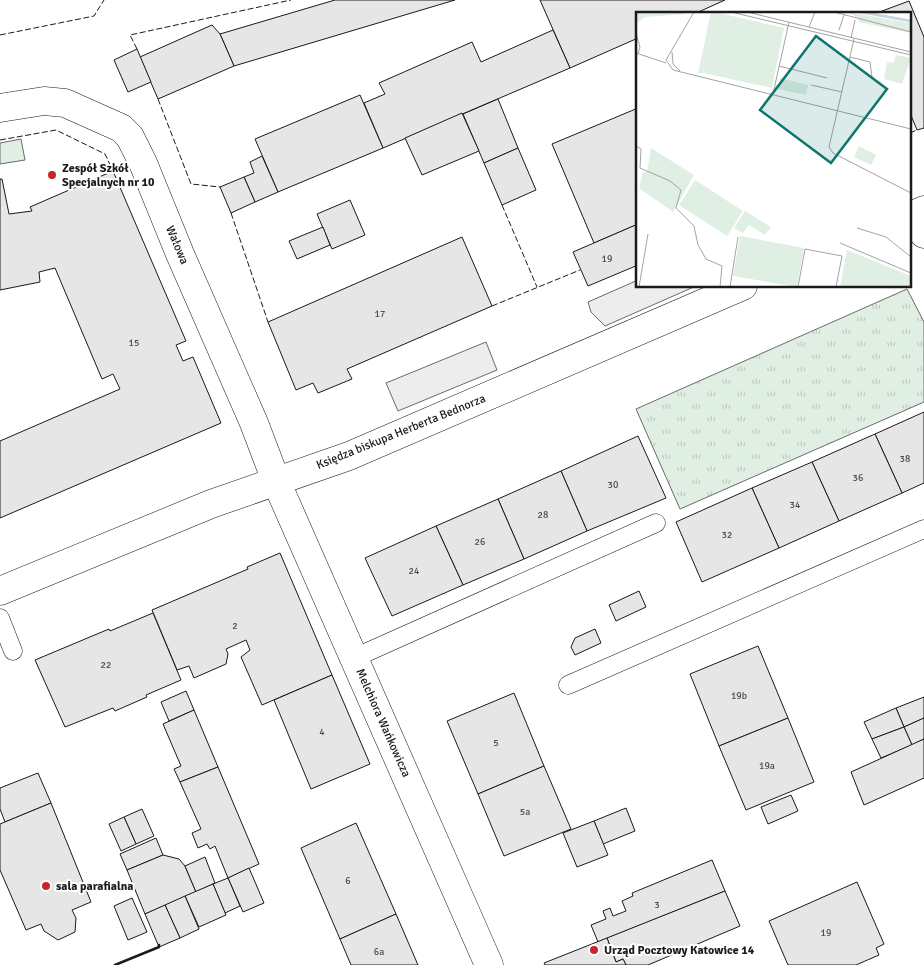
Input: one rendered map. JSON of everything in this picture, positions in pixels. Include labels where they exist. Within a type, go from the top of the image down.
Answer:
[{"type":"street","name":"Wałowa","points":[[0,108],[44,101],[65,103],[121,128],[130,137],[143,163],[184,263],[254,423],[276,481]]},
{"type":"street","name":"Księdza biskupa Herberta Bednorza","points":[[0,590],[211,504],[349,456],[738,288]]},
{"type":"street","name":"Melchiora Wańkowicza","points":[[276,481],[489,965]]},
{"type":"lane","points":[[354,658],[656,523]]},
{"type":"lane","points":[[568,685],[924,530]]},
{"type":"lane","points":[[0,618],[13,651]]},
{"type":"green space","points":[[21,139],[25,160],[0,164],[0,143]]},
{"type":"green space","points":[[907,289],[924,322],[924,402],[680,509],[636,409]]},
{"type":"shaded area","points":[[636,281],[636,288],[691,288],[605,326],[591,312],[588,302]]},
{"type":"shaded area","points":[[486,342],[497,370],[398,411],[386,383]]},
{"type":"building","points":[[335,0],[455,0],[234,66],[220,34]]},
{"type":"building","points":[[540,0],[725,0],[698,12],[636,12],[636,39],[570,68]]},
{"type":"building","points":[[909,1],[924,37],[924,128],[917,130],[912,118],[912,12],[879,12]]},
{"type":"building","points":[[212,25],[220,34],[234,66],[158,99],[140,57]]},
{"type":"building","points":[[553,30],[570,68],[383,148],[364,103],[385,94],[379,83],[472,42],[481,62]]},
{"type":"building","points":[[137,49],[151,82],[128,92],[114,60]]},
{"type":"building","points":[[360,95],[383,148],[278,192],[255,139]]},
{"type":"building","points":[[498,99],[518,148],[484,163],[463,114]]},
{"type":"building","points":[[636,109],[636,225],[594,243],[552,144]]},
{"type":"building","points":[[462,113],[479,151],[422,175],[405,138]]},
{"type":"building","points":[[518,148],[536,190],[502,205],[484,163]]},
{"type":"building","points":[[262,156],[278,192],[255,202],[244,177],[254,173],[250,162]]},
{"type":"building","points":[[113,171],[186,341],[176,345],[183,361],[193,357],[221,423],[0,518],[0,441],[120,389],[113,374],[102,379],[55,268],[39,272],[40,282],[0,290],[0,179],[2,179],[9,214],[32,211],[30,207]]},
{"type":"building","points":[[244,177],[255,202],[231,213],[220,187]]},
{"type":"building","points":[[350,200],[365,235],[332,249],[317,214]]},
{"type":"building","points":[[636,225],[636,266],[588,286],[573,252]]},
{"type":"building","points":[[323,227],[330,245],[297,259],[289,241]]},
{"type":"building","points":[[462,237],[492,306],[347,369],[352,379],[318,393],[313,383],[296,390],[268,322]]},
{"type":"building","points":[[924,412],[924,483],[902,493],[875,434]]},
{"type":"building","points":[[875,434],[902,493],[839,521],[812,462]]},
{"type":"building","points":[[638,436],[666,498],[587,531],[561,471]]},
{"type":"building","points":[[812,462],[839,521],[779,548],[752,488]]},
{"type":"building","points":[[561,471],[587,531],[524,559],[498,499]]},
{"type":"building","points":[[752,488],[779,548],[702,582],[676,522]]},
{"type":"building","points":[[498,499],[524,559],[463,585],[436,526]]},
{"type":"building","points":[[436,526],[463,585],[392,616],[365,558]]},
{"type":"building","points":[[280,553],[332,675],[262,705],[241,657],[250,650],[246,640],[226,649],[228,654],[226,664],[194,678],[189,666],[177,670],[152,610],[248,569],[247,567]]},
{"type":"building","points":[[639,591],[646,607],[616,621],[609,605]]},
{"type":"building","points":[[153,613],[181,680],[115,711],[113,708],[65,727],[35,660]]},
{"type":"building","points":[[595,629],[601,643],[575,655],[571,647],[575,638]]},
{"type":"building","points":[[758,646],[788,718],[719,746],[690,674]]},
{"type":"building","points":[[332,675],[370,764],[311,789],[274,700]]},
{"type":"building","points":[[186,691],[194,710],[169,721],[161,702]]},
{"type":"building","points":[[514,693],[544,766],[478,794],[447,721]]},
{"type":"building","points":[[924,697],[924,718],[904,727],[896,708]]},
{"type":"building","points":[[896,708],[904,727],[872,739],[864,722]]},
{"type":"building","points":[[194,710],[218,767],[180,782],[174,769],[181,766],[163,724]]},
{"type":"building","points":[[788,718],[814,782],[746,810],[719,746]]},
{"type":"building","points":[[924,718],[924,739],[912,745],[904,727]]},
{"type":"building","points":[[904,727],[912,745],[881,758],[872,739]]},
{"type":"building","points":[[924,739],[924,778],[864,805],[851,772]]},
{"type":"building","points":[[544,766],[571,829],[504,856],[478,794]]},
{"type":"building","points":[[218,767],[259,864],[228,878],[215,846],[210,849],[207,844],[198,848],[192,833],[201,829],[180,782]]},
{"type":"building","points":[[38,773],[51,803],[5,822],[0,809],[0,788]]},
{"type":"building","points":[[791,795],[798,811],[768,824],[761,807]]},
{"type":"building","name":"sala parafialna","points":[[51,803],[91,902],[72,910],[76,918],[75,932],[58,940],[44,931],[41,924],[26,930],[0,870],[0,824]]},
{"type":"building","points":[[626,808],[635,831],[603,844],[594,821]]},
{"type":"building","points":[[142,809],[154,836],[136,844],[124,817]]},
{"type":"building","points":[[124,817],[136,844],[121,851],[109,824]]},
{"type":"building","points":[[594,821],[608,855],[577,867],[563,833]]},
{"type":"building","points":[[356,823],[396,914],[340,939],[301,848]]},
{"type":"building","points":[[156,838],[163,855],[127,870],[120,854]]},
{"type":"building","points":[[163,855],[179,859],[185,866],[196,892],[145,914],[127,870]]},
{"type":"building","points":[[205,857],[215,883],[196,892],[185,866]]},
{"type":"building","points":[[712,860],[725,891],[598,942],[591,925],[606,919],[603,911],[610,908],[613,916],[626,911],[622,901],[633,896],[632,893]]},
{"type":"building","points":[[249,868],[264,903],[243,912],[228,878]]},
{"type":"building","points":[[228,878],[240,906],[225,913],[213,884]]},
{"type":"building","points":[[857,882],[884,944],[876,948],[879,955],[856,965],[788,965],[769,921]]},
{"type":"building","points":[[213,884],[226,915],[199,927],[185,896]]},
{"type":"building","points":[[725,891],[740,926],[648,965],[626,965],[623,959],[616,962],[607,938]]},
{"type":"building","points":[[185,896],[199,929],[180,938],[165,905]]},
{"type":"building","points":[[132,898],[147,932],[128,940],[114,906]]},
{"type":"building","points":[[165,905],[180,938],[159,947],[145,914]]},
{"type":"building","points":[[396,914],[418,965],[351,965],[340,939]]},
{"type":"building","name":"Urząd Pocztowy Katowice 14","points":[[607,938],[616,962],[623,959],[626,965],[545,965],[544,963]]},
{"type":"fence","points":[[0,35],[94,16],[104,0]]},
{"type":"fence","points":[[137,49],[130,35],[291,0]]},
{"type":"fence","points":[[158,99],[191,184],[220,187]]},
{"type":"fence","points":[[0,140],[56,130],[105,154],[113,171]]},
{"type":"fence","points":[[912,132],[917,130]]},
{"type":"fence","points":[[502,205],[537,287]]},
{"type":"fence","points":[[231,213],[268,322]]},
{"type":"fence","points":[[492,306],[580,270]]},
{"type":"wall","points":[[115,965],[159,947],[159,945]]},
{"type":"place","name":"Zespół Szkół Specjalnych nr 10","points":[[52,175]]},
{"type":"place","name":"sala parafialna","points":[[46,886]]},
{"type":"place","name":"Urząd Pocztowy Katowice 14","points":[[594,950]]}]
